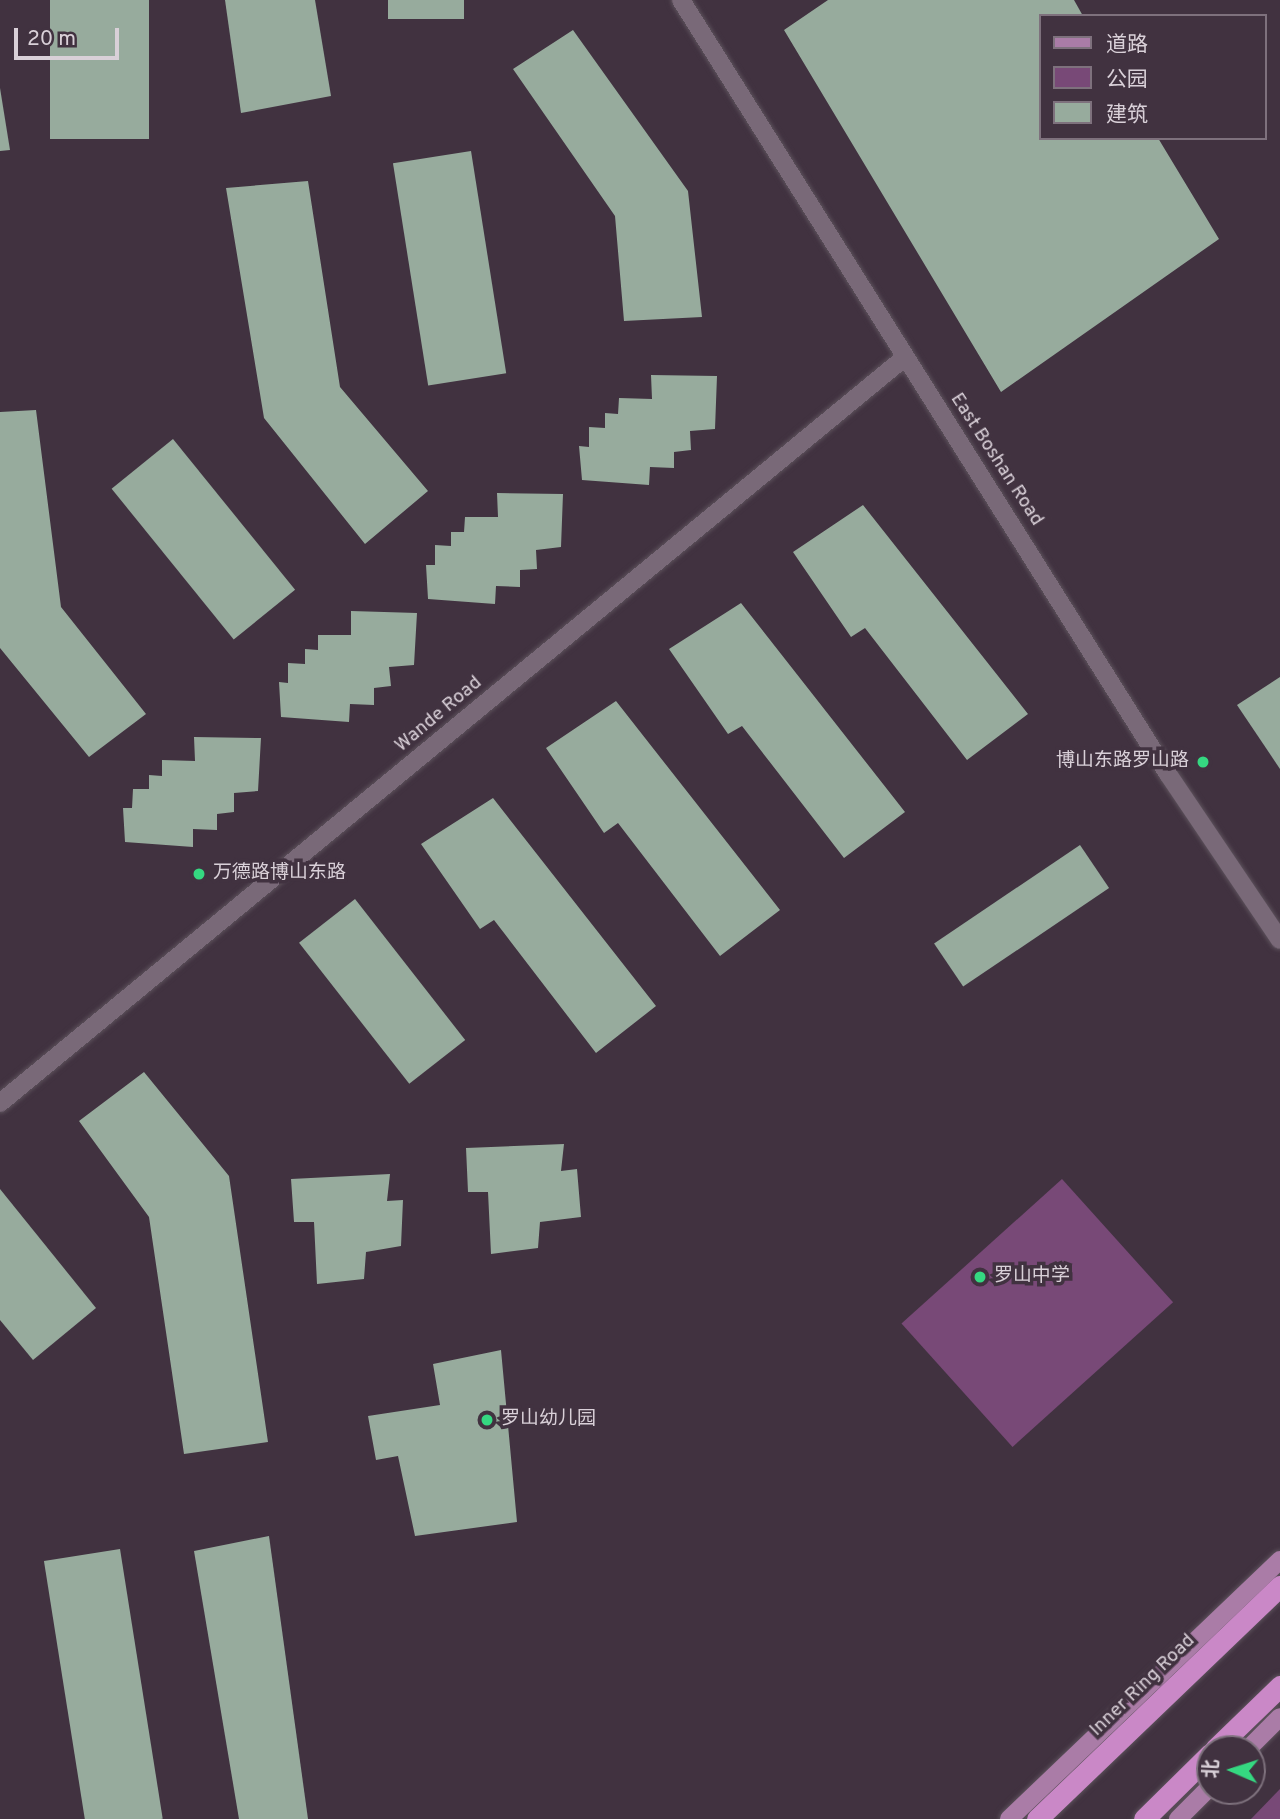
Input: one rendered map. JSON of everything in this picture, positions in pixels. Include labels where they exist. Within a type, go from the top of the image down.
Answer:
[{"type":"highway","name":"Inner Ring Road","points":[[1037,1819],[1280,1586]]},
{"type":"highway","points":[[1229,1735],[1280,1685]]},
{"type":"highway","points":[[1144,1819],[1196,1768]]},
{"type":"main road","points":[[1009,1819],[1280,1560]]},
{"type":"main road","points":[[1262,1735],[1280,1717]]},
{"type":"main road","points":[[1178,1819],[1196,1801]]},
{"type":"street","name":"East Boshan Road","points":[[681,0],[904,358],[1280,940]]},
{"type":"street","name":"Wande Road","points":[[0,1103],[904,358]]},
{"type":"green space","points":[[1062,1179],[1173,1302],[1013,1447],[901,1324]]},
{"type":"green space","points":[[1280,1789],[1280,1819],[1251,1819],[1266,1805]]},
{"type":"building","points":[[50,0],[149,0],[149,139],[50,139]]},
{"type":"building","points":[[225,0],[315,0],[331,96],[241,113]]},
{"type":"building","points":[[388,0],[464,0],[464,19],[388,19]]},
{"type":"building","points":[[828,0],[1074,0],[1082,14],[1038,14],[1038,140],[1159,140],[1219,239],[1001,392],[784,30]]},
{"type":"building","points":[[573,30],[688,191],[702,317],[624,321],[615,216],[513,69]]},
{"type":"building","points":[[0,88],[10,150],[0,151]]},
{"type":"building","points":[[471,151],[506,373],[428,386],[393,163]]},
{"type":"building","points":[[308,181],[340,387],[428,491],[365,544],[264,418],[226,188]]},
{"type":"building","points":[[651,375],[717,376],[715,429],[690,431],[691,450],[674,452],[674,468],[650,467],[649,485],[582,480],[579,446],[589,447],[589,427],[605,428],[605,413],[618,414],[619,398],[652,399]]},
{"type":"building","points":[[36,410],[61,607],[146,714],[89,757],[0,648],[0,412]]},
{"type":"building","points":[[173,439],[295,590],[234,639],[112,489]]},
{"type":"building","points":[[497,493],[563,494],[561,547],[536,550],[537,569],[520,570],[520,587],[496,586],[495,604],[428,599],[426,565],[435,565],[435,545],[451,546],[451,532],[464,532],[465,517],[498,517]]},
{"type":"building","points":[[863,505],[1028,714],[967,760],[865,628],[851,637],[793,552]]},
{"type":"building","points":[[741,603],[905,812],[844,858],[742,726],[728,734],[669,649]]},
{"type":"building","points":[[351,611],[417,613],[414,665],[389,667],[391,686],[374,688],[374,705],[350,704],[349,722],[281,717],[279,682],[288,683],[288,663],[305,664],[305,649],[318,650],[318,635],[351,635]]},
{"type":"building","points":[[1280,677],[1280,769],[1237,705]]},
{"type":"building","points":[[616,701],[780,910],[720,956],[618,823],[604,833],[546,748]]},
{"type":"building","points":[[194,737],[261,738],[258,791],[234,793],[234,812],[217,814],[217,830],[193,829],[193,847],[125,842],[123,808],[132,808],[133,789],[149,789],[149,775],[162,776],[162,760],[195,761]]},
{"type":"building","points":[[493,798],[656,1006],[596,1053],[494,920],[480,929],[421,844]]},
{"type":"building","points":[[1080,845],[1109,888],[963,987],[934,943]]},
{"type":"building","points":[[355,899],[465,1040],[409,1084],[299,943]]},
{"type":"building","points":[[144,1072],[229,1176],[268,1442],[184,1454],[149,1217],[79,1121]]},
{"type":"building","points":[[564,1144],[561,1171],[577,1169],[581,1217],[540,1222],[538,1248],[491,1254],[488,1192],[468,1192],[466,1148]]},
{"type":"building","points":[[390,1174],[387,1201],[403,1200],[401,1246],[366,1252],[364,1279],[317,1284],[314,1222],[294,1222],[291,1179]]},
{"type":"building","points":[[0,1189],[96,1308],[33,1360],[0,1320]]},
{"type":"building","points":[[501,1350],[517,1522],[415,1536],[398,1456],[376,1460],[368,1416],[440,1405],[433,1364]]},
{"type":"building","points":[[269,1536],[308,1819],[239,1819],[194,1551]]},
{"type":"building","points":[[120,1549],[163,1819],[85,1819],[44,1561]]},
{"type":"place","name":"博山东路罗山路","points":[[1203,762]]},
{"type":"place","name":"万德路博山东路","points":[[199,874]]},
{"type":"place","name":"罗山中学","points":[[980,1277]]},
{"type":"place","name":"罗山幼儿园","points":[[487,1420]]}]
